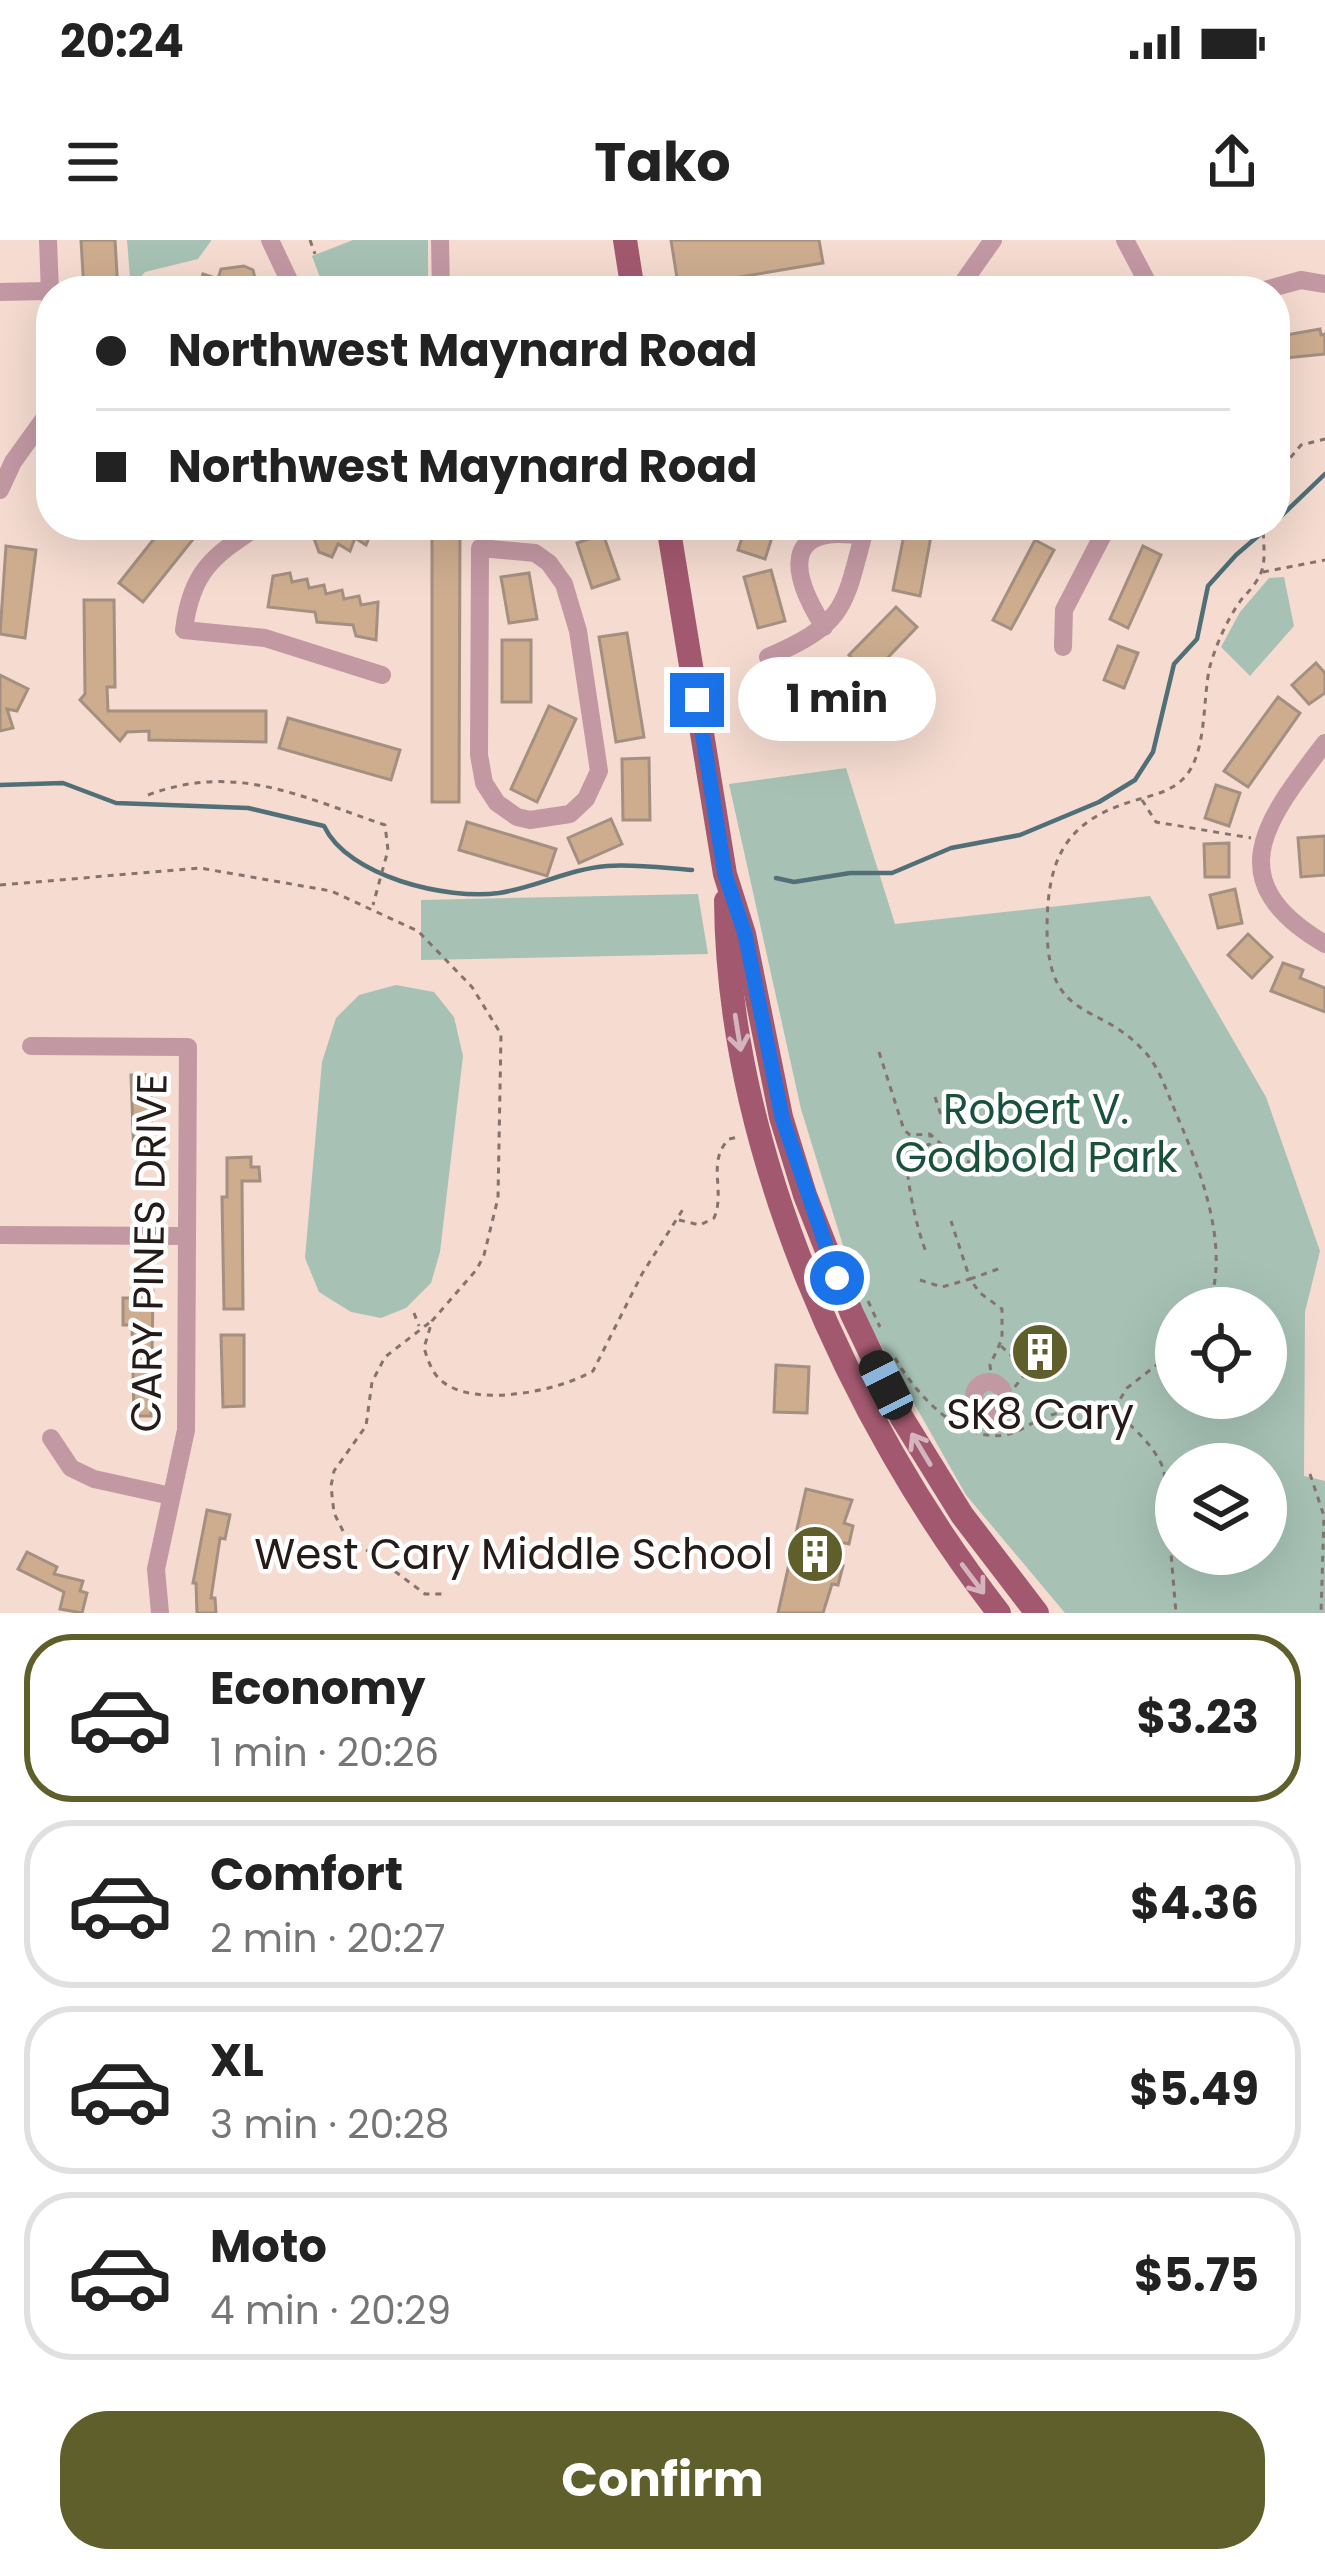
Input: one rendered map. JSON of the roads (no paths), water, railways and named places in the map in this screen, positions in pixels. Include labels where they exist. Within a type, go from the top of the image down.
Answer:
[{"type":"main road","points":[[625,240],[631,276]]},
{"type":"main road","points":[[670,540],[725,874],[726,936],[753,1116],[778,1194],[852,1377],[940,1532],[999,1613]]},
{"type":"main road","points":[[725,874],[745,934],[782,1117],[806,1195],[869,1353],[902,1418],[962,1515],[1037,1613]]},
{"type":"main road","points":[[940,1532],[962,1515]]},
{"type":"street","points":[[47,276],[48,240]]},
{"type":"street","points":[[270,240],[287,276]]},
{"type":"street","points":[[440,240],[441,276]]},
{"type":"street","points":[[968,276],[993,240]]},
{"type":"street","points":[[1125,240],[1144,276]]},
{"type":"street","points":[[1290,283],[1325,284]]},
{"type":"street","points":[[0,292],[36,291]]},
{"type":"street","points":[[2,480],[36,431]]},
{"type":"street","points":[[238,540],[199,576],[188,602],[184,630],[265,638],[382,675]]},
{"type":"street","points":[[480,540],[479,755],[484,783],[497,803],[518,817],[560,818],[586,799],[597,779],[599,761],[576,617],[564,584],[543,557],[524,550],[480,548]]},
{"type":"street","points":[[808,540],[802,552],[806,598],[824,627]]},
{"type":"street","points":[[767,657],[810,639],[845,602],[861,540]]},
{"type":"street","points":[[1063,647],[1064,610],[1100,540]]},
{"type":"street","points":[[1325,743],[1271,816],[1262,858],[1264,881],[1285,916],[1325,944]]},
{"type":"street","name":"CARY PINES DRIVE","points":[[31,1046],[188,1047],[186,1430],[156,1569],[160,1613]]},
{"type":"street","points":[[0,1235],[185,1236]]},
{"type":"street","points":[[979,1386],[998,1387],[1004,1402],[994,1412],[979,1409],[974,1400],[979,1386]]},
{"type":"street","points":[[51,1438],[71,1468],[94,1479],[171,1496]]},
{"type":"waterway","points":[[1290,508],[1325,474]]},
{"type":"waterway","points":[[776,878],[794,882],[850,873],[892,873],[951,848],[1020,835],[1099,802],[1135,780],[1153,752],[1174,664],[1197,639],[1208,586],[1254,540]]},
{"type":"waterway","points":[[0,785],[63,783],[116,803],[248,808],[324,826],[336,844],[376,871],[453,893],[499,893],[607,866],[692,870]]},
{"type":"place","name":"SK8 Cary","points":[[1040,1352]]},
{"type":"place","name":"West Cary Middle School","points":[[815,1554]]},
{"type":"park label","name":"Robert V. Godbold Park","points":[[1036,1133]]}]
